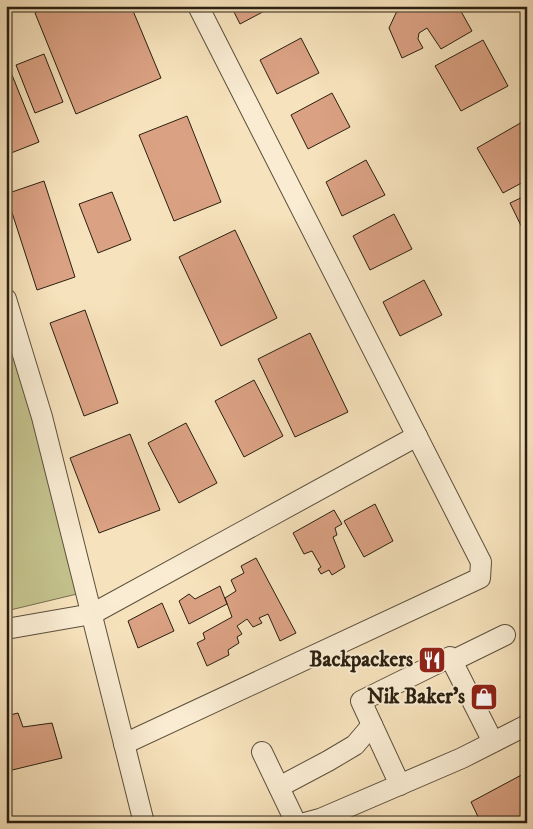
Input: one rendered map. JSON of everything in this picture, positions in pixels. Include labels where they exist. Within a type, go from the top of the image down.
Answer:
[{"type":"street","points":[[124,744],[480,578],[481,562],[198,6]]},
{"type":"street","points":[[6,299],[42,417],[144,823]]},
{"type":"street","points":[[6,629],[92,614],[417,436]]},
{"type":"street","points":[[452,661],[505,635]]},
{"type":"street","points":[[400,785],[361,702],[450,657],[493,742]]},
{"type":"street","points":[[279,788],[355,745],[372,725]]},
{"type":"street","points":[[305,823],[320,819],[462,758],[527,725]]},
{"type":"street","points":[[262,752],[296,823]]},
{"type":"shaded area","points":[[6,329],[37,423],[77,594],[6,611]]},
{"type":"building","points":[[51,6],[131,6],[161,78],[76,114],[35,13]]},
{"type":"building","points":[[231,6],[274,6],[240,24]]},
{"type":"building","points":[[409,6],[458,6],[472,31],[441,49],[427,28],[419,33],[418,39],[423,48],[402,58],[389,28],[396,13]]},
{"type":"building","points":[[301,38],[319,73],[277,94],[260,60]]},
{"type":"building","points":[[483,40],[508,86],[461,111],[435,66]]},
{"type":"building","points":[[44,54],[63,102],[35,113],[16,65]]},
{"type":"building","points":[[6,60],[39,142],[6,155]]},
{"type":"building","points":[[332,93],[350,127],[308,149],[291,115]]},
{"type":"building","points":[[187,116],[221,202],[174,221],[139,135]]},
{"type":"building","points":[[524,121],[527,125],[527,180],[503,193],[477,148]]},
{"type":"building","points":[[366,160],[385,195],[342,216],[326,182]]},
{"type":"building","points":[[44,181],[75,277],[37,290],[6,194]]},
{"type":"building","points":[[112,192],[131,240],[98,253],[79,204]]},
{"type":"building","points":[[527,195],[527,238],[510,203]]},
{"type":"building","points":[[394,214],[412,249],[370,270],[353,236]]},
{"type":"building","points":[[235,230],[277,318],[221,346],[179,257]]},
{"type":"building","points":[[424,280],[442,315],[400,336],[383,302]]},
{"type":"building","points":[[85,310],[118,403],[84,416],[50,323]]},
{"type":"building","points":[[310,333],[348,412],[295,437],[258,359]]},
{"type":"building","points":[[254,380],[283,436],[244,457],[215,401]]},
{"type":"building","points":[[186,423],[217,483],[179,503],[148,443]]},
{"type":"building","points":[[130,434],[160,510],[99,533],[70,458]]},
{"type":"building","points":[[375,504],[393,541],[364,557],[344,521]]},
{"type":"building","points":[[334,510],[342,524],[335,528],[337,535],[333,537],[345,567],[332,575],[329,570],[321,574],[318,569],[321,567],[312,551],[304,554],[293,533]]},
{"type":"building","points":[[256,558],[296,633],[280,641],[268,614],[259,618],[262,623],[253,627],[247,619],[237,626],[242,634],[237,637],[239,643],[228,650],[229,655],[207,666],[197,643],[205,639],[203,633],[232,617],[225,598],[236,591],[231,580],[244,573],[241,566]]},
{"type":"building","points":[[220,586],[227,604],[189,624],[179,601],[189,594],[195,599]]},
{"type":"building","points":[[162,603],[174,631],[138,648],[128,621]]},
{"type":"building","points":[[18,713],[23,727],[52,723],[62,758],[8,771],[6,763],[6,716]]},
{"type":"building","points":[[527,772],[527,823],[481,823],[471,802]]},
{"type":"place","name":"Backpackers","points":[[432,660]]},
{"type":"place","name":"Nik Baker's","points":[[484,697]]}]
